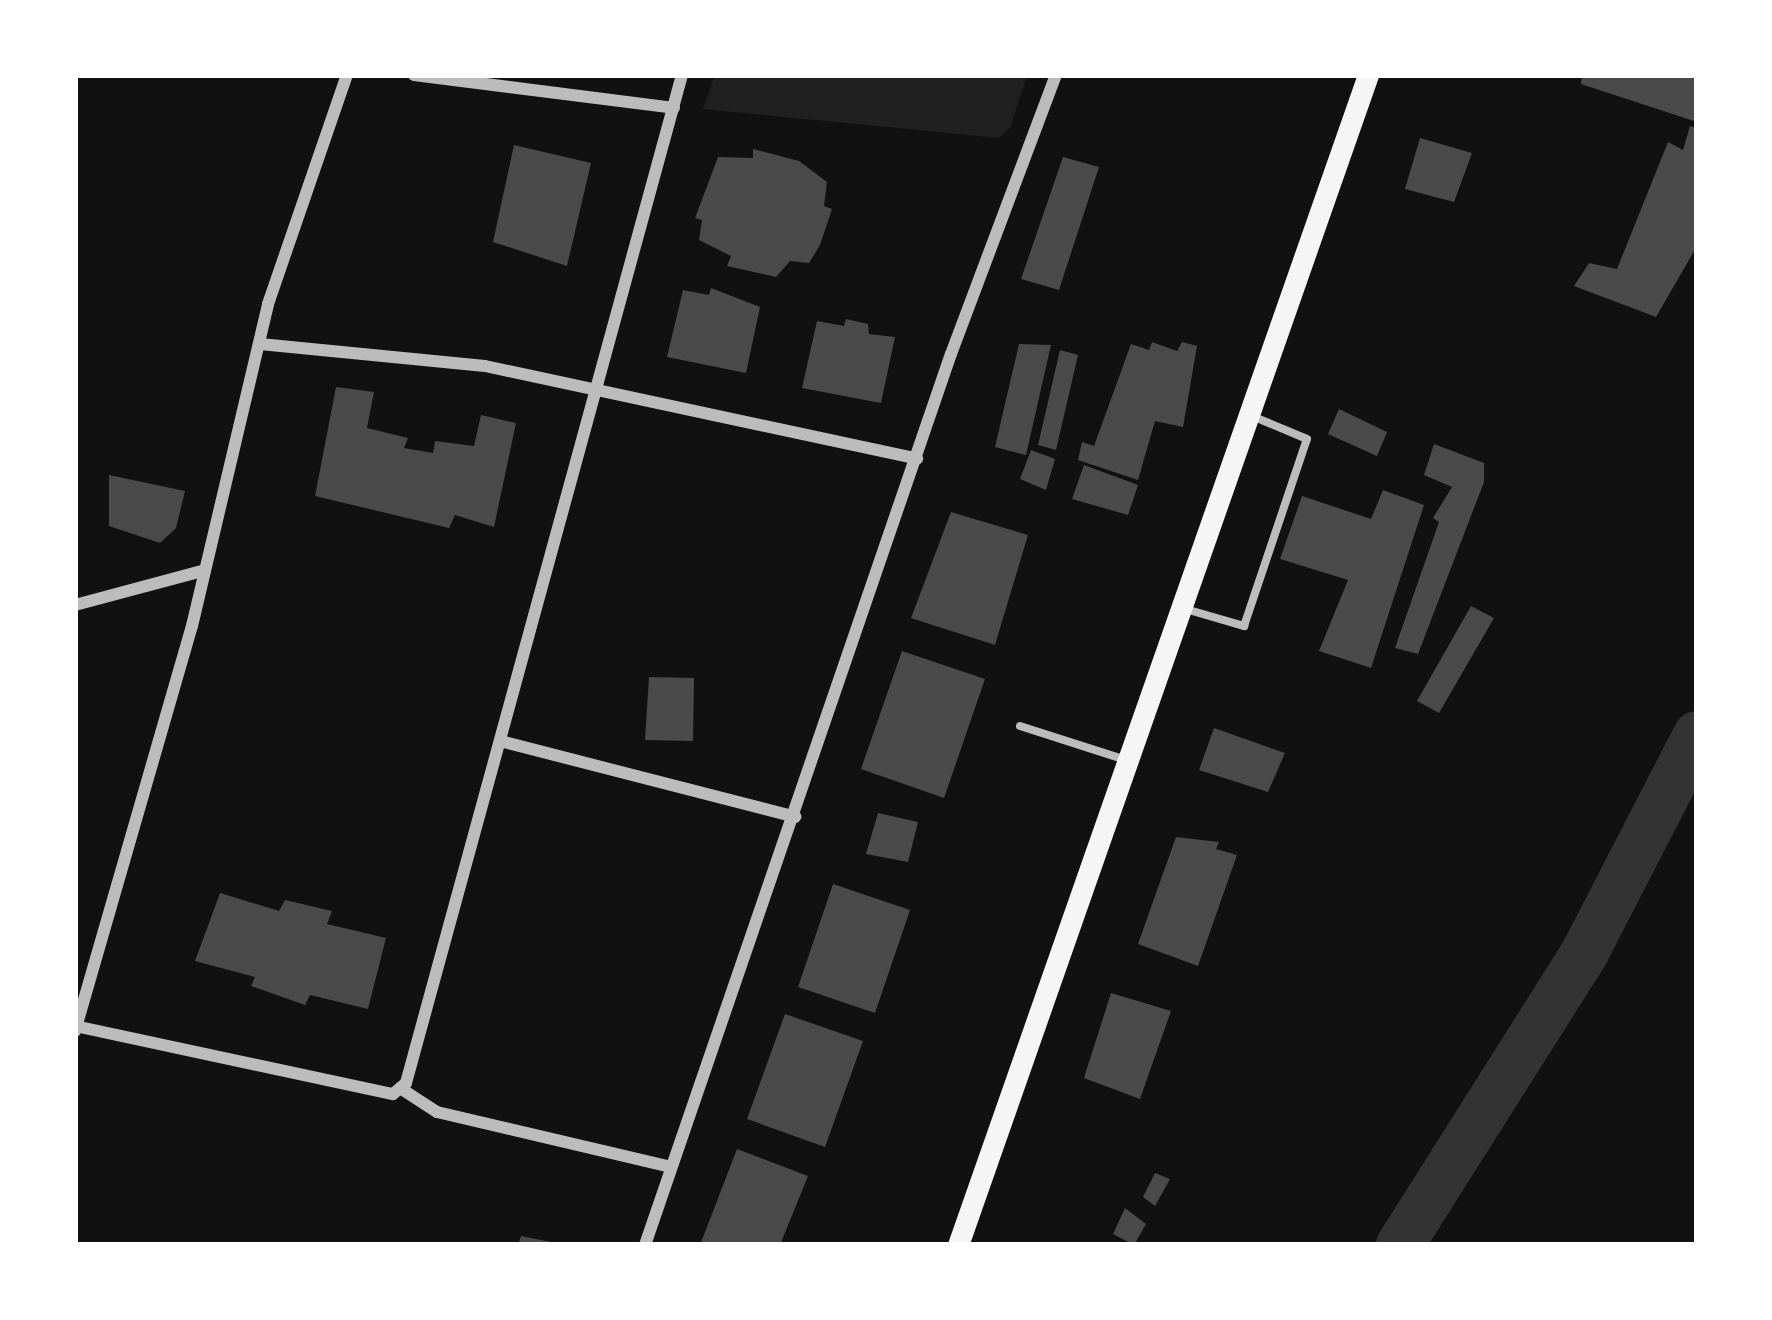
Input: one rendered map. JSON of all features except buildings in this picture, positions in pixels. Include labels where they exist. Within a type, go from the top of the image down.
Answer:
[{"type":"main road","points":[[958,1245],[1368,75]]},
{"type":"street","points":[[346,75],[260,344],[75,1028],[393,1094],[400,1088],[500,741],[682,75]]},
{"type":"street","points":[[414,75],[674,108]]},
{"type":"street","points":[[645,1245],[917,459],[1056,75]]},
{"type":"street","points":[[260,344],[485,366],[917,459]]},
{"type":"street","points":[[75,605],[202,571]]},
{"type":"street","points":[[500,741],[796,817]]},
{"type":"street","points":[[400,1088],[437,1112],[671,1167]]},
{"type":"lane","points":[[1181,608],[1244,626],[1307,439],[1249,415]]},
{"type":"lane","points":[[1020,726],[1127,761]]},
{"type":"shaded area","points":[[715,75],[1027,75],[1010,128],[998,138],[703,109]]},
{"type":"waterway","points":[[1400,1245],[1585,952],[1697,735]]}]
